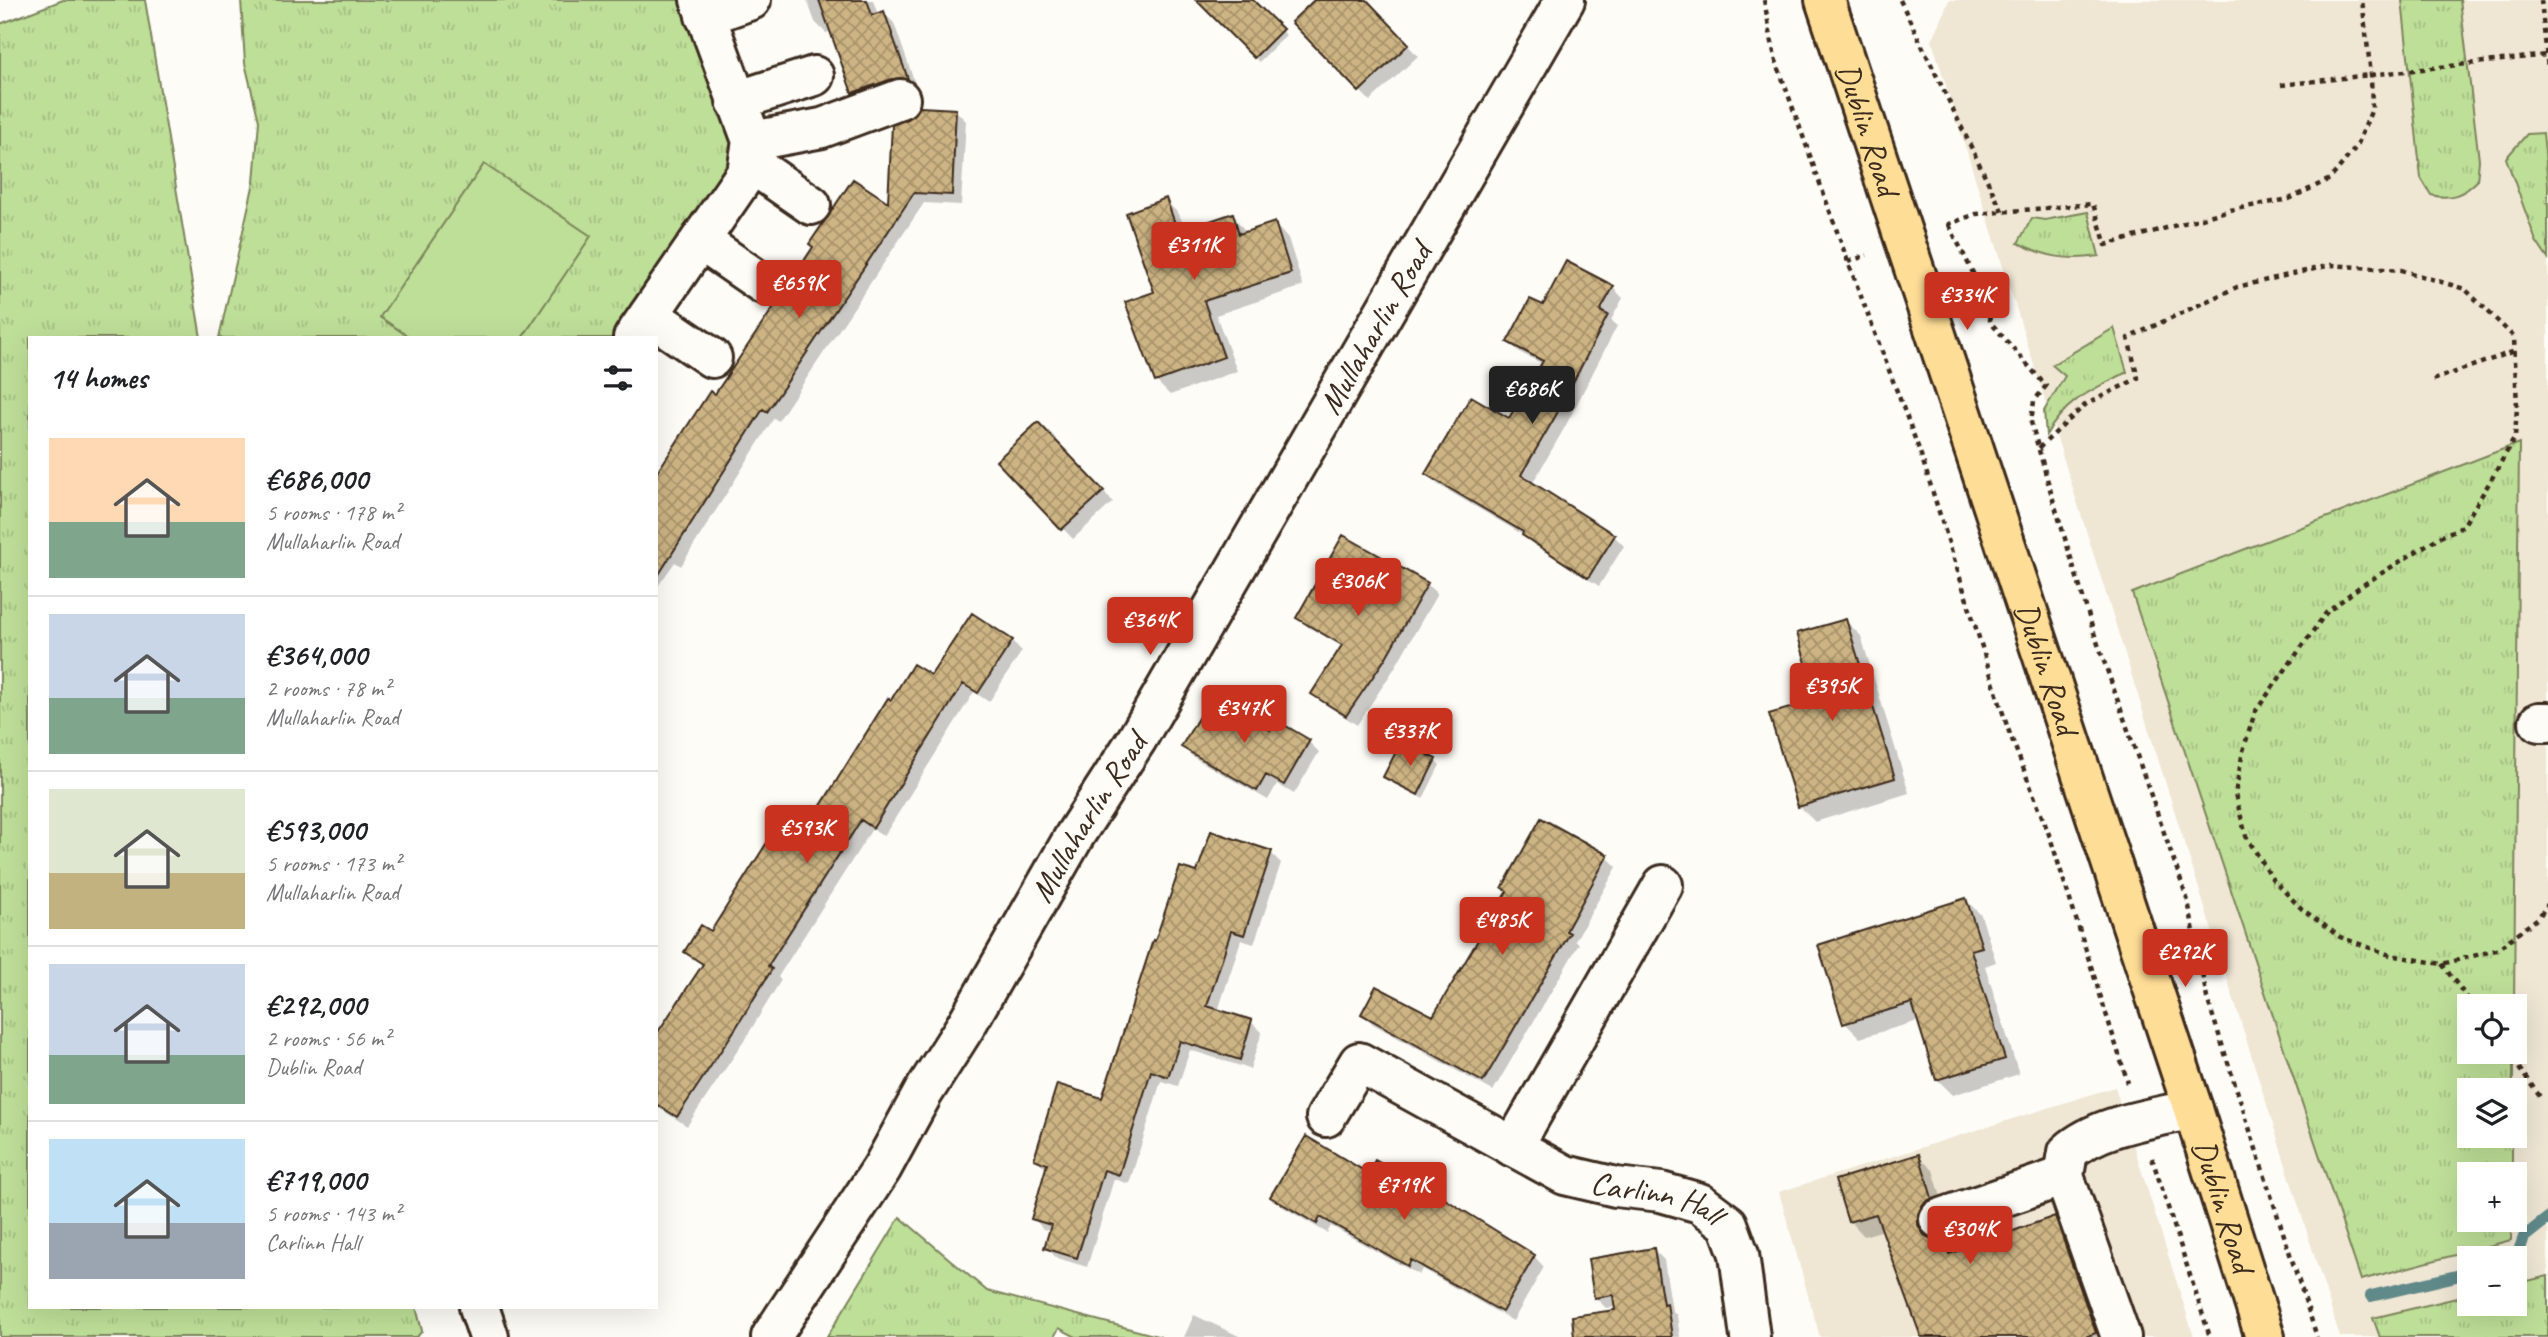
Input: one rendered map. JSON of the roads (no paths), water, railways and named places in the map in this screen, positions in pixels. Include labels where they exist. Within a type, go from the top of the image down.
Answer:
[{"type":"main road","name":"Dublin Road","points":[[1825,0],[2193,1109],[2265,1337]]},
{"type":"street","points":[[712,358],[641,326],[747,172],[750,152],[736,101],[703,8],[751,0]]},
{"type":"street","name":"Mullaharlin Road","points":[[771,1337],[882,1168],[923,1093],[965,1027],[1075,835],[1138,739],[1565,0]]},
{"type":"street","points":[[736,101],[814,76]]},
{"type":"street","points":[[750,152],[900,99]]},
{"type":"street","points":[[750,152],[811,205]]},
{"type":"street","points":[[701,241],[763,284]]},
{"type":"street","points":[[1513,1147],[1662,885]]},
{"type":"street","name":"Carlinn Hall","points":[[1326,1118],[1359,1062],[1564,1175],[1616,1187],[1661,1192],[1700,1203],[1728,1224],[1739,1254],[1749,1337]]},
{"type":"street","points":[[2121,1337],[2107,1264],[2064,1176],[2068,1152],[2083,1139],[2193,1109]]},
{"type":"street","points":[[1939,1219],[2064,1176]]},
{"type":"street","points":[[480,1309],[489,1337]]},
{"type":"waterway","points":[[2521,1246],[2524,1237],[2548,1218]]},
{"type":"waterway","points":[[2371,1296],[2457,1276]]}]
